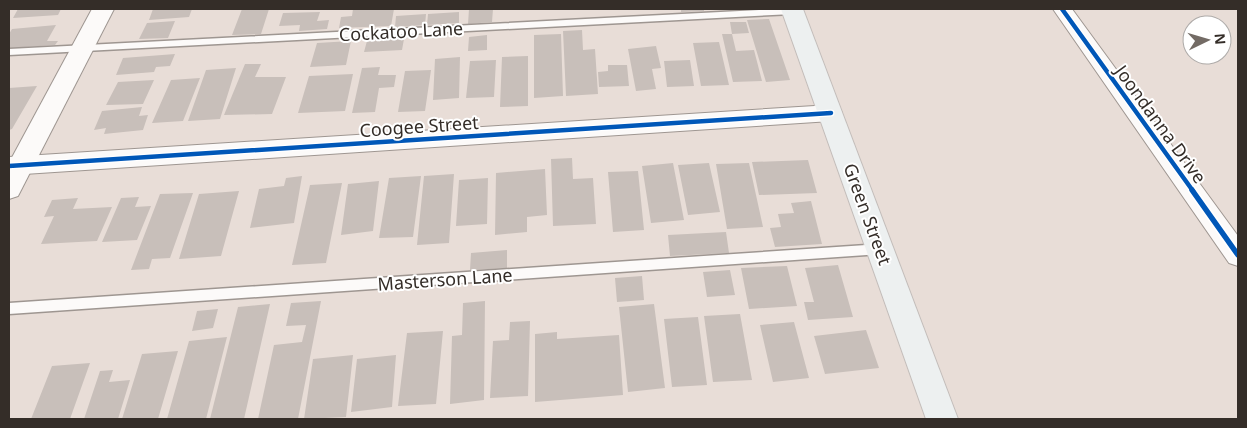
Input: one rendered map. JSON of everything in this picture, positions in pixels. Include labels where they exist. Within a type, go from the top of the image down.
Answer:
[{"type":"main road","name":"Green Street","points":[[793,10],[942,419]]},
{"type":"street","points":[[9,188],[15,166],[103,9]]},
{"type":"street","name":"Joondanna Drive","points":[[1062,9],[1238,255]]},
{"type":"street","name":"Coogee Street","points":[[15,166],[831,113]]},
{"type":"lane","name":"Cockatoo Lane","points":[[9,52],[793,10]]},
{"type":"lane","name":"Masterson Lane","points":[[9,309],[881,250]]},
{"type":"building","points":[[18,9],[61,9],[58,15],[13,18]]},
{"type":"building","points":[[153,9],[192,9],[189,17],[149,20]]},
{"type":"building","points":[[242,9],[269,9],[261,34],[232,35]]},
{"type":"building","points":[[353,9],[394,9],[391,26],[339,28],[341,17],[352,16]]},
{"type":"building","points":[[469,9],[493,9],[492,22],[468,24]]},
{"type":"building","points":[[681,9],[704,9],[704,11],[681,12]]},
{"type":"building","points":[[320,12],[317,21],[329,20],[327,29],[299,31],[300,25],[279,26],[283,13]]},
{"type":"building","points":[[459,12],[459,23],[427,25],[428,14]]},
{"type":"building","points":[[426,14],[425,25],[395,27],[396,16]]},
{"type":"building","points":[[769,19],[790,80],[766,82],[747,20]]},
{"type":"building","points":[[175,21],[168,38],[139,39],[147,23]]},
{"type":"building","points":[[730,22],[746,22],[749,33],[732,34]]},
{"type":"building","points":[[56,25],[47,41],[58,41],[55,45],[9,48],[9,34],[12,29]]},
{"type":"building","points":[[582,30],[583,50],[595,49],[598,94],[566,96],[563,31]]},
{"type":"building","points":[[561,34],[563,96],[534,98],[534,35]]},
{"type":"building","points":[[722,34],[732,34],[736,51],[754,50],[762,81],[733,82]]},
{"type":"building","points":[[487,35],[487,50],[468,51],[469,37]]},
{"type":"building","points":[[404,39],[402,50],[364,52],[367,41]]},
{"type":"building","points":[[351,41],[346,65],[310,67],[317,43]]},
{"type":"building","points":[[719,42],[729,85],[701,86],[693,43]]},
{"type":"building","points":[[656,46],[661,68],[652,69],[656,89],[636,91],[628,49]]},
{"type":"building","points":[[175,54],[170,66],[156,67],[154,72],[116,75],[123,58]]},
{"type":"building","points":[[528,56],[528,106],[500,107],[502,57]]},
{"type":"building","points":[[460,57],[459,98],[433,100],[435,59]]},
{"type":"building","points":[[496,60],[494,97],[466,98],[470,61]]},
{"type":"building","points":[[690,60],[694,86],[667,87],[664,61]]},
{"type":"building","points":[[245,64],[261,64],[255,77],[286,77],[272,114],[224,115]]},
{"type":"building","points":[[608,65],[627,65],[629,86],[599,87],[598,72],[608,71]]},
{"type":"building","points":[[380,67],[378,75],[396,75],[394,87],[379,88],[375,112],[352,113],[362,68]]},
{"type":"building","points":[[236,68],[220,119],[188,121],[206,70]]},
{"type":"building","points":[[431,70],[425,111],[398,112],[405,71]]},
{"type":"building","points":[[353,74],[345,111],[298,113],[309,76]]},
{"type":"building","points":[[200,78],[183,121],[152,123],[171,80]]},
{"type":"building","points":[[154,80],[143,104],[106,105],[118,82]]},
{"type":"building","points":[[37,86],[12,129],[9,130],[9,88]]},
{"type":"building","points":[[142,107],[139,116],[148,115],[143,130],[104,134],[106,128],[94,130],[102,111]]},
{"type":"building","points":[[572,158],[573,179],[593,178],[596,224],[553,226],[551,159]]},
{"type":"building","points":[[808,160],[817,193],[759,195],[752,162]]},
{"type":"building","points":[[673,163],[684,220],[651,223],[642,166]]},
{"type":"building","points":[[709,163],[720,212],[688,215],[678,165]]},
{"type":"building","points":[[749,163],[763,227],[727,229],[716,164]]},
{"type":"building","points":[[545,169],[547,215],[527,217],[527,232],[495,235],[496,173]]},
{"type":"building","points":[[638,171],[644,230],[613,232],[608,172]]},
{"type":"building","points":[[454,174],[449,243],[417,245],[424,176]]},
{"type":"building","points":[[302,176],[294,223],[250,228],[259,189],[284,186],[286,178]]},
{"type":"building","points":[[421,176],[413,237],[379,238],[389,178]]},
{"type":"building","points":[[488,178],[487,224],[456,226],[459,180]]},
{"type":"building","points":[[379,181],[373,231],[341,235],[348,184]]},
{"type":"building","points":[[342,183],[326,263],[292,265],[310,185]]},
{"type":"building","points":[[239,191],[221,256],[179,259],[199,194]]},
{"type":"building","points":[[193,193],[170,258],[152,259],[149,269],[131,270],[160,194]]},
{"type":"building","points":[[139,197],[135,207],[151,206],[137,240],[102,242],[121,198]]},
{"type":"building","points":[[78,198],[73,209],[112,207],[97,241],[41,244],[54,216],[44,217],[52,200]]},
{"type":"building","points":[[811,201],[822,244],[775,247],[770,228],[781,227],[778,214],[794,213],[791,203]]},
{"type":"building","points":[[726,232],[729,253],[670,256],[668,235]]},
{"type":"building","points":[[507,250],[507,268],[470,270],[471,253]]},
{"type":"building","points":[[838,265],[853,317],[808,320],[804,302],[814,302],[805,268]]},
{"type":"building","points":[[787,266],[797,306],[749,309],[741,268]]},
{"type":"building","points":[[730,270],[735,295],[707,297],[703,272]]},
{"type":"building","points":[[642,276],[644,300],[617,302],[615,278]]},
{"type":"building","points":[[321,301],[298,419],[258,419],[274,345],[302,342],[306,325],[286,326],[291,303]]},
{"type":"building","points":[[485,301],[484,400],[450,404],[452,336],[462,335],[463,303]]},
{"type":"building","points":[[270,304],[244,419],[210,419],[238,307]]},
{"type":"building","points":[[654,304],[665,388],[628,392],[619,307]]},
{"type":"building","points":[[218,309],[213,328],[192,331],[197,311]]},
{"type":"building","points":[[740,314],[752,380],[713,382],[704,316]]},
{"type":"building","points":[[698,317],[707,385],[672,387],[664,319]]},
{"type":"building","points":[[530,321],[528,396],[490,398],[493,341],[509,340],[510,322]]},
{"type":"building","points":[[794,322],[809,378],[773,382],[760,325]]},
{"type":"building","points":[[866,330],[879,368],[825,374],[814,336]]},
{"type":"building","points":[[443,331],[436,404],[398,406],[407,333]]},
{"type":"building","points":[[557,332],[557,339],[619,335],[623,395],[535,402],[535,334]]},
{"type":"building","points":[[227,337],[206,419],[167,419],[189,341]]},
{"type":"building","points":[[178,351],[158,419],[122,419],[142,354]]},
{"type":"building","points":[[353,355],[346,417],[304,419],[313,359]]},
{"type":"building","points":[[396,355],[392,407],[351,412],[357,359]]},
{"type":"building","points":[[90,363],[70,419],[31,419],[52,366]]},
{"type":"building","points":[[113,370],[109,382],[130,380],[118,419],[84,419],[100,371]]},
{"type":"cycle path","points":[[1062,9],[1238,255]]},
{"type":"cycle path","points":[[9,166],[831,113]]}]
